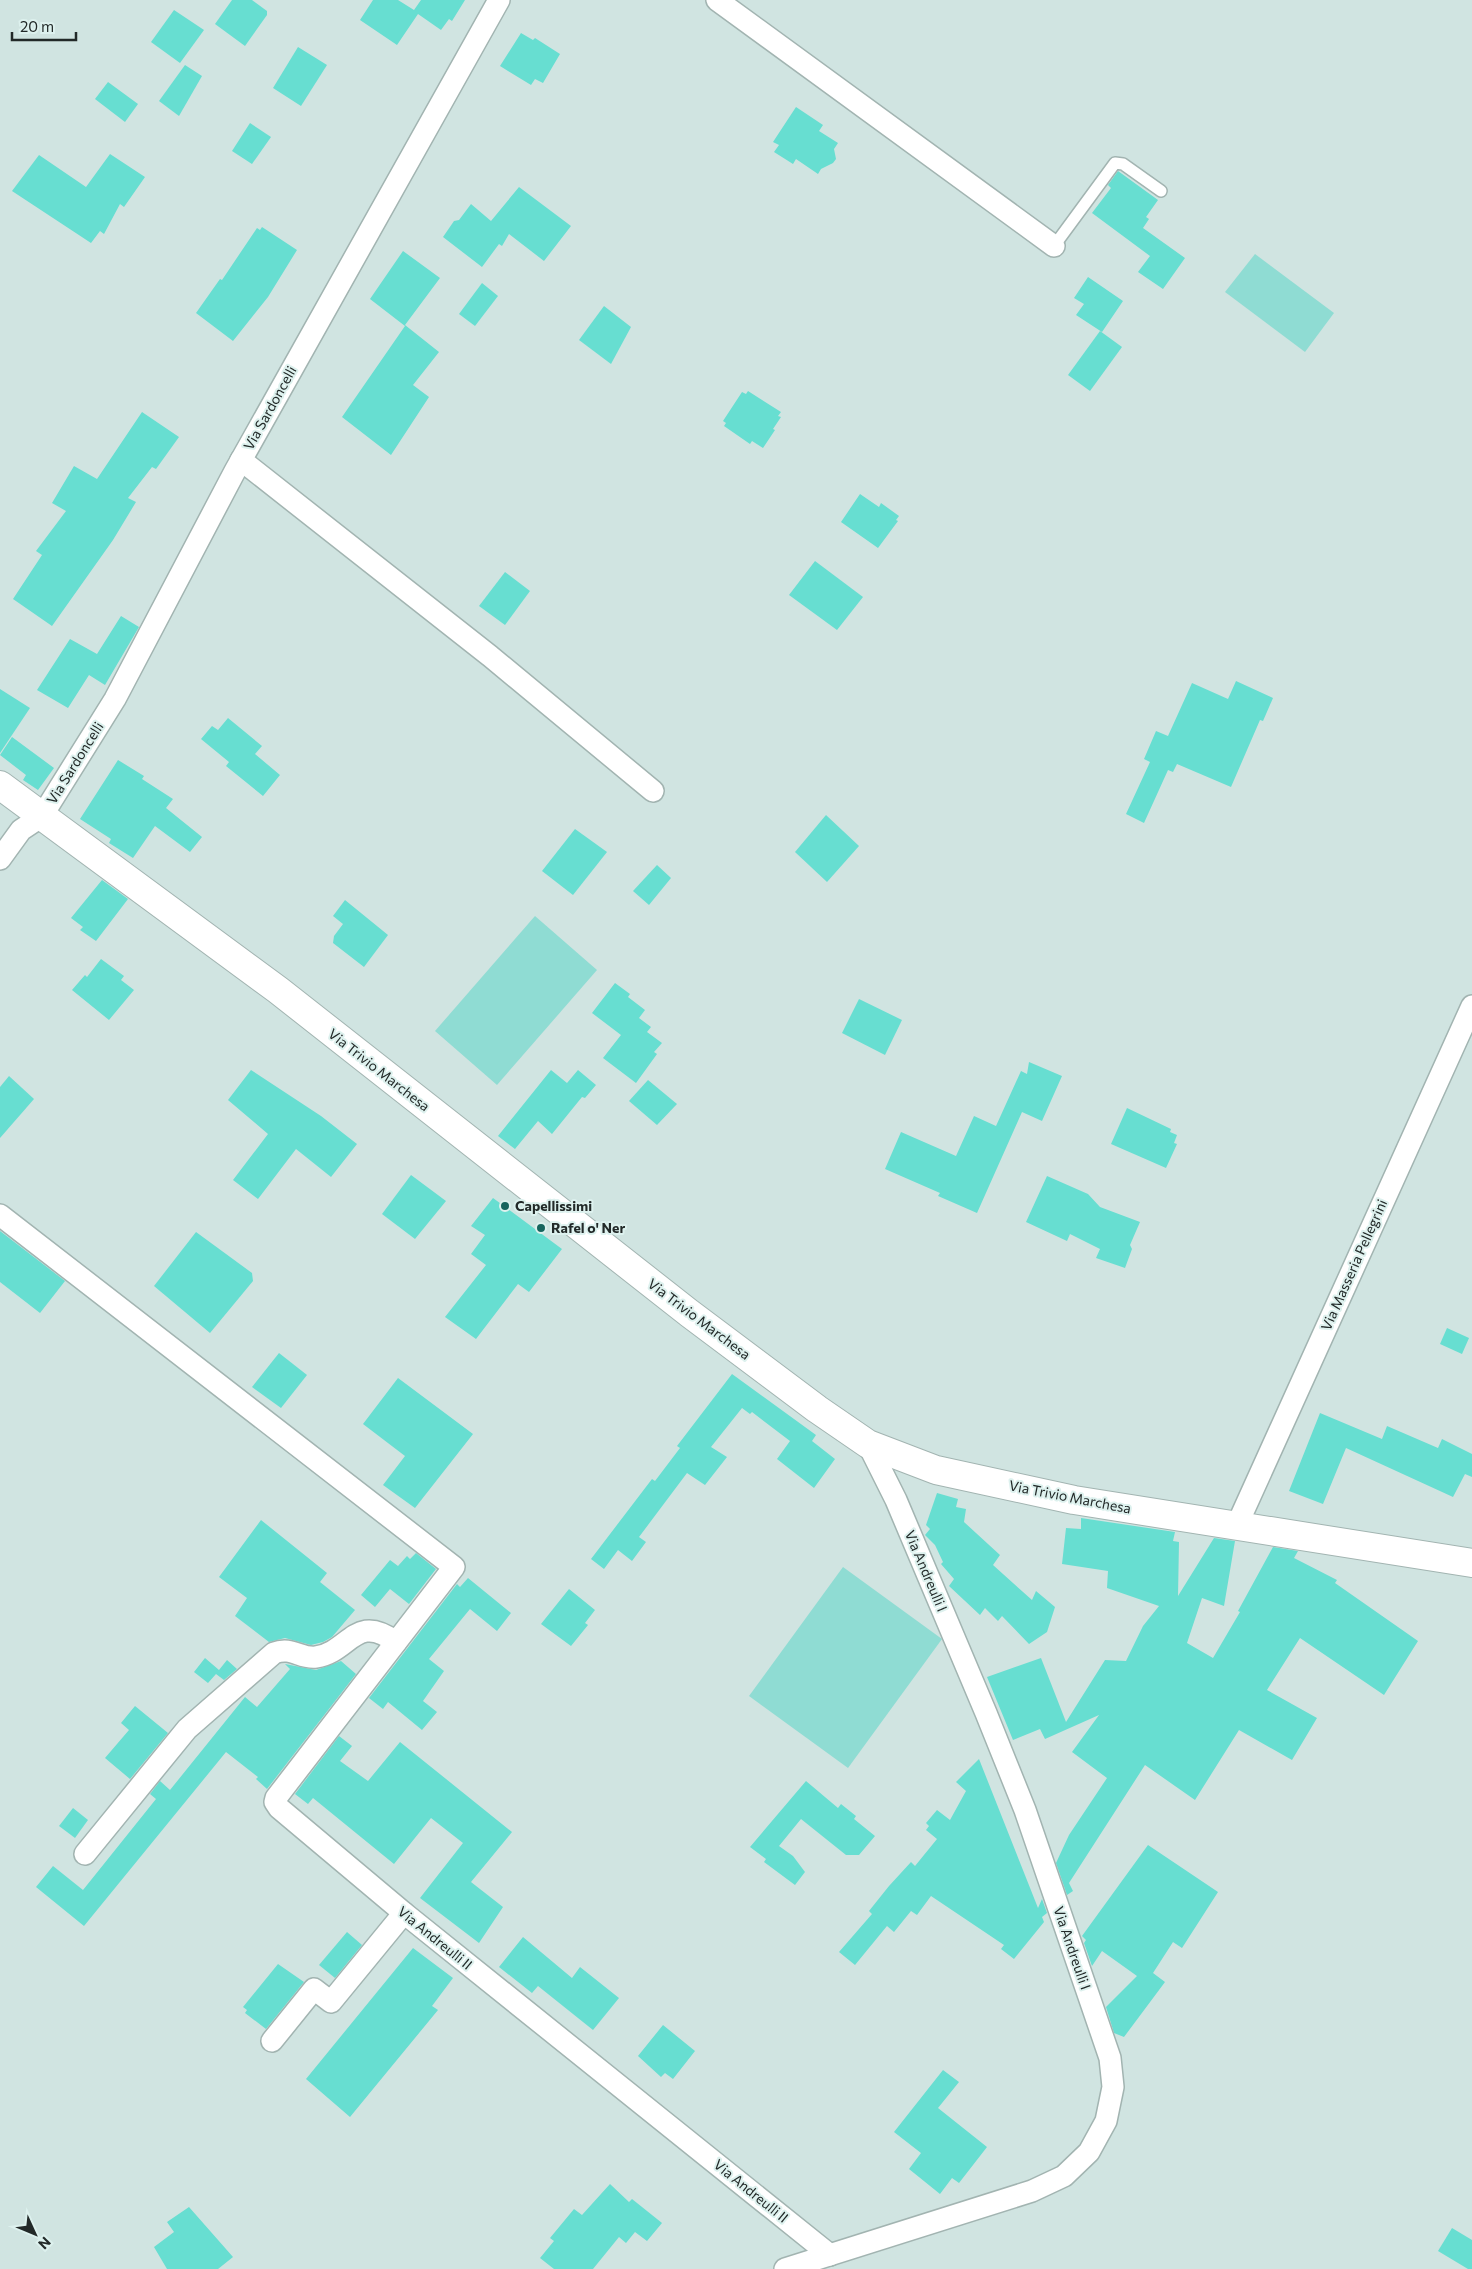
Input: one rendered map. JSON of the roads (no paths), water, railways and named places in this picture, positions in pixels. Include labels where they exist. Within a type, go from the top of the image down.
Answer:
[{"type":"street","name":"Via Sardoncelli","points":[[42,816],[115,699],[241,460],[499,0]]},
{"type":"street","points":[[717,0],[1054,246]]},
{"type":"street","points":[[241,460],[490,656],[653,791]]},
{"type":"street","name":"Via Trivio Marchesa","points":[[0,785],[278,990],[697,1319],[817,1409],[868,1444],[936,1470],[1074,1500],[1472,1563]]},
{"type":"street","points":[[0,859],[21,830],[42,816]]},
{"type":"street","name":"Via Masseria Pellegrini","points":[[1236,1525],[1472,1006]]},
{"type":"street","name":"Via Andreulli II","points":[[0,1215],[454,1567],[275,1802],[279,1808],[404,1913],[830,2255]]},
{"type":"street","name":"Via Andreulli I","points":[[785,2269],[1032,2191],[1064,2176],[1089,2152],[1106,2121],[1113,2087],[1110,2058],[1025,1810],[907,1527],[868,1444]]},
{"type":"street","points":[[85,1854],[187,1729],[274,1654],[284,1649],[314,1657],[325,1654],[363,1631],[383,1633],[396,1642]]},
{"type":"street","points":[[272,2040],[314,1989],[331,2002],[404,1913]]},
{"type":"lane","points":[[1054,246],[1115,163],[1123,164],[1161,191]]},
{"type":"place","name":"Capellissimi","points":[[505,1206]]},
{"type":"place","name":"Rafel o' Ner","points":[[541,1228]]}]
